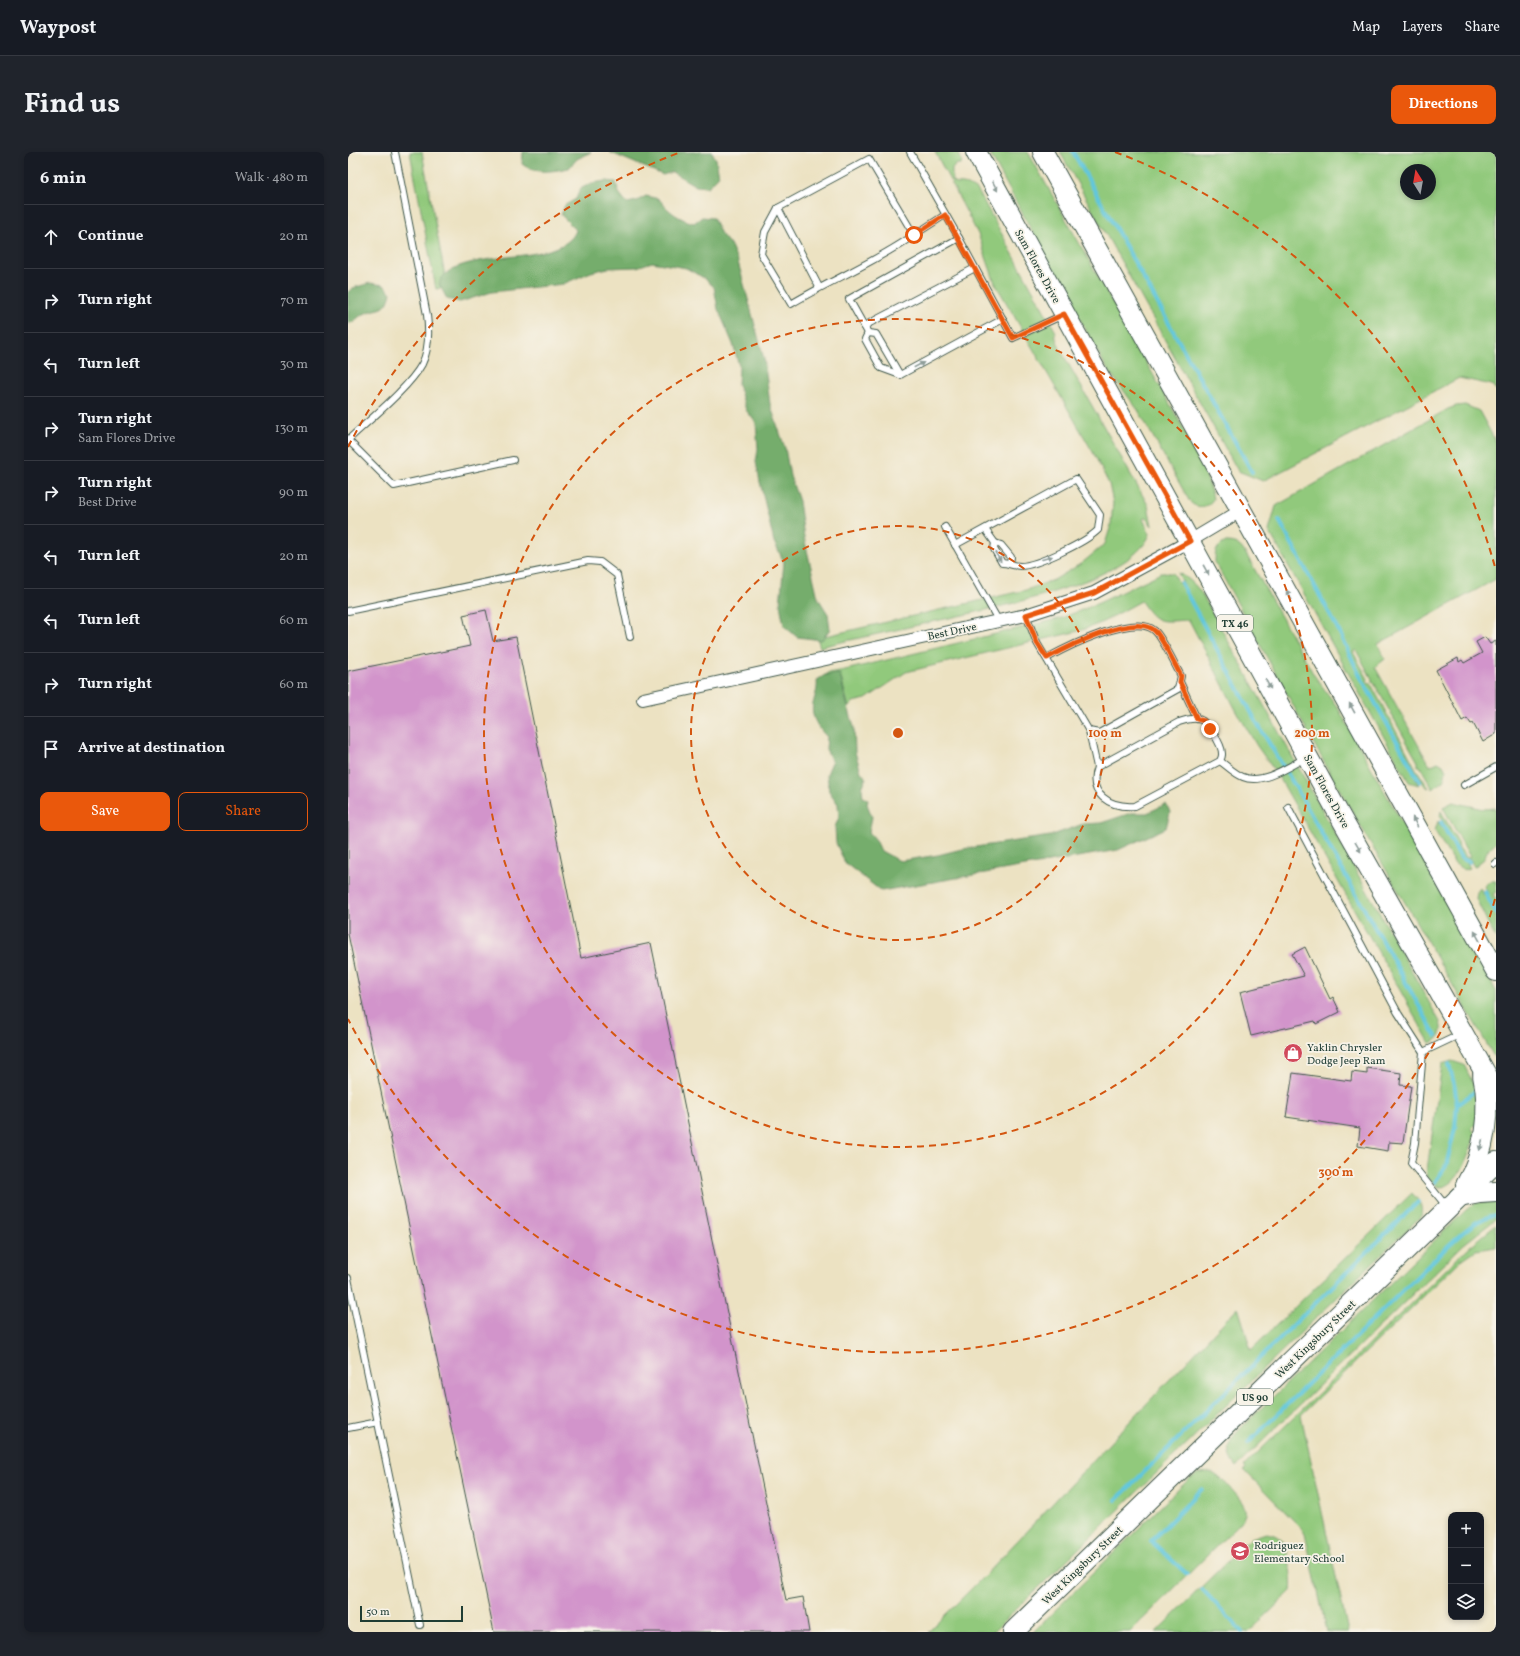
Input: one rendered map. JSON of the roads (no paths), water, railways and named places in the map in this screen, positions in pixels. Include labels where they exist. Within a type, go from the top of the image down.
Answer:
[{"type":"main road","name":"Sam Flores Drive","points":[[976,152],[1308,757],[1496,1092]]},
{"type":"main road","points":[[1043,152],[1496,971]]},
{"type":"main road","points":[[1454,1203],[1475,1168],[1485,1130],[1486,1098],[1481,1066]]},
{"type":"main road","name":"West Kingsbury Street","points":[[1013,1632],[1496,1162]]},
{"type":"main road","points":[[1454,1203],[1480,1192],[1496,1192]]},
{"type":"street","name":"Best Drive","points":[[643,699],[1026,615],[1094,593],[1190,541],[1242,510]]},
{"type":"lane","points":[[395,152],[428,315],[429,331],[422,363],[414,377],[348,440],[394,486],[513,460]]},
{"type":"lane","points":[[910,152],[959,238],[1013,338],[1064,314]]},
{"type":"lane","points":[[914,235],[869,159],[778,208],[765,232],[761,254],[791,304],[819,287],[899,246],[945,215]]},
{"type":"lane","points":[[778,208],[819,287]]},
{"type":"lane","points":[[959,238],[849,299],[868,333],[866,339],[881,368],[900,375],[1003,319]]},
{"type":"lane","points":[[864,326],[975,268]]},
{"type":"lane","points":[[868,333],[876,334],[900,375]]},
{"type":"lane","points":[[955,546],[1076,479],[1100,514],[1098,530],[1092,535],[1053,556],[1021,566],[1002,562],[994,549],[995,543]]},
{"type":"lane","points":[[945,527],[998,620]]},
{"type":"lane","points":[[985,529],[995,543],[1001,545],[1011,557],[1010,563]]},
{"type":"lane","points":[[348,611],[588,561],[600,562],[617,575],[630,637]]},
{"type":"lane","points":[[1026,615],[1037,643],[1089,731],[1097,767],[1094,774],[1095,783],[1101,797],[1109,803],[1123,807],[1135,806],[1220,761],[1222,754],[1216,739],[1204,721],[1197,719],[1179,722],[1097,767]]},
{"type":"lane","points":[[1047,658],[1074,643],[1123,627],[1140,625],[1155,631],[1181,676],[1178,690],[1099,734],[1089,731]]},
{"type":"lane","points":[[1180,682],[1197,719]]},
{"type":"lane","points":[[1220,761],[1244,778],[1257,779],[1272,775],[1308,757]]},
{"type":"lane","points":[[1464,785],[1496,766]]},
{"type":"lane","points":[[1288,807],[1398,1013],[1423,1052],[1415,1143],[1411,1163],[1454,1203]]},
{"type":"lane","points":[[1423,1052],[1463,1032]]},
{"type":"lane","points":[[348,1278],[420,1625]]},
{"type":"lane","points":[[348,1428],[378,1422]]},
{"type":"waterway","points":[[1073,152],[1252,472]]},
{"type":"waterway","points":[[1279,520],[1339,631],[1359,674],[1420,782]]},
{"type":"waterway","points":[[1181,583],[1257,723],[1295,786],[1436,1036]]},
{"type":"waterway","points":[[1441,822],[1461,858],[1469,862]]},
{"type":"waterway","points":[[1485,892],[1496,913]]},
{"type":"waterway","points":[[1435,1182],[1446,1166],[1455,1128],[1457,1105],[1455,1088],[1449,1064]]},
{"type":"waterway","points":[[1457,1105],[1474,1092]]},
{"type":"waterway","points":[[1116,1500],[1418,1202]]},
{"type":"waterway","points":[[1248,1443],[1453,1241],[1476,1223],[1489,1216],[1496,1215]]},
{"type":"waterway","points":[[1187,1574],[1151,1541],[1202,1489]]},
{"type":"waterway","points":[[1202,1589],[1242,1632]]},
{"type":"place","name":"Yaklin Chrysler Dodge Jeep Ram","points":[[1293,1053]]},
{"type":"place","name":"Rodriguez Elementary School","points":[[1240,1551]]}]
